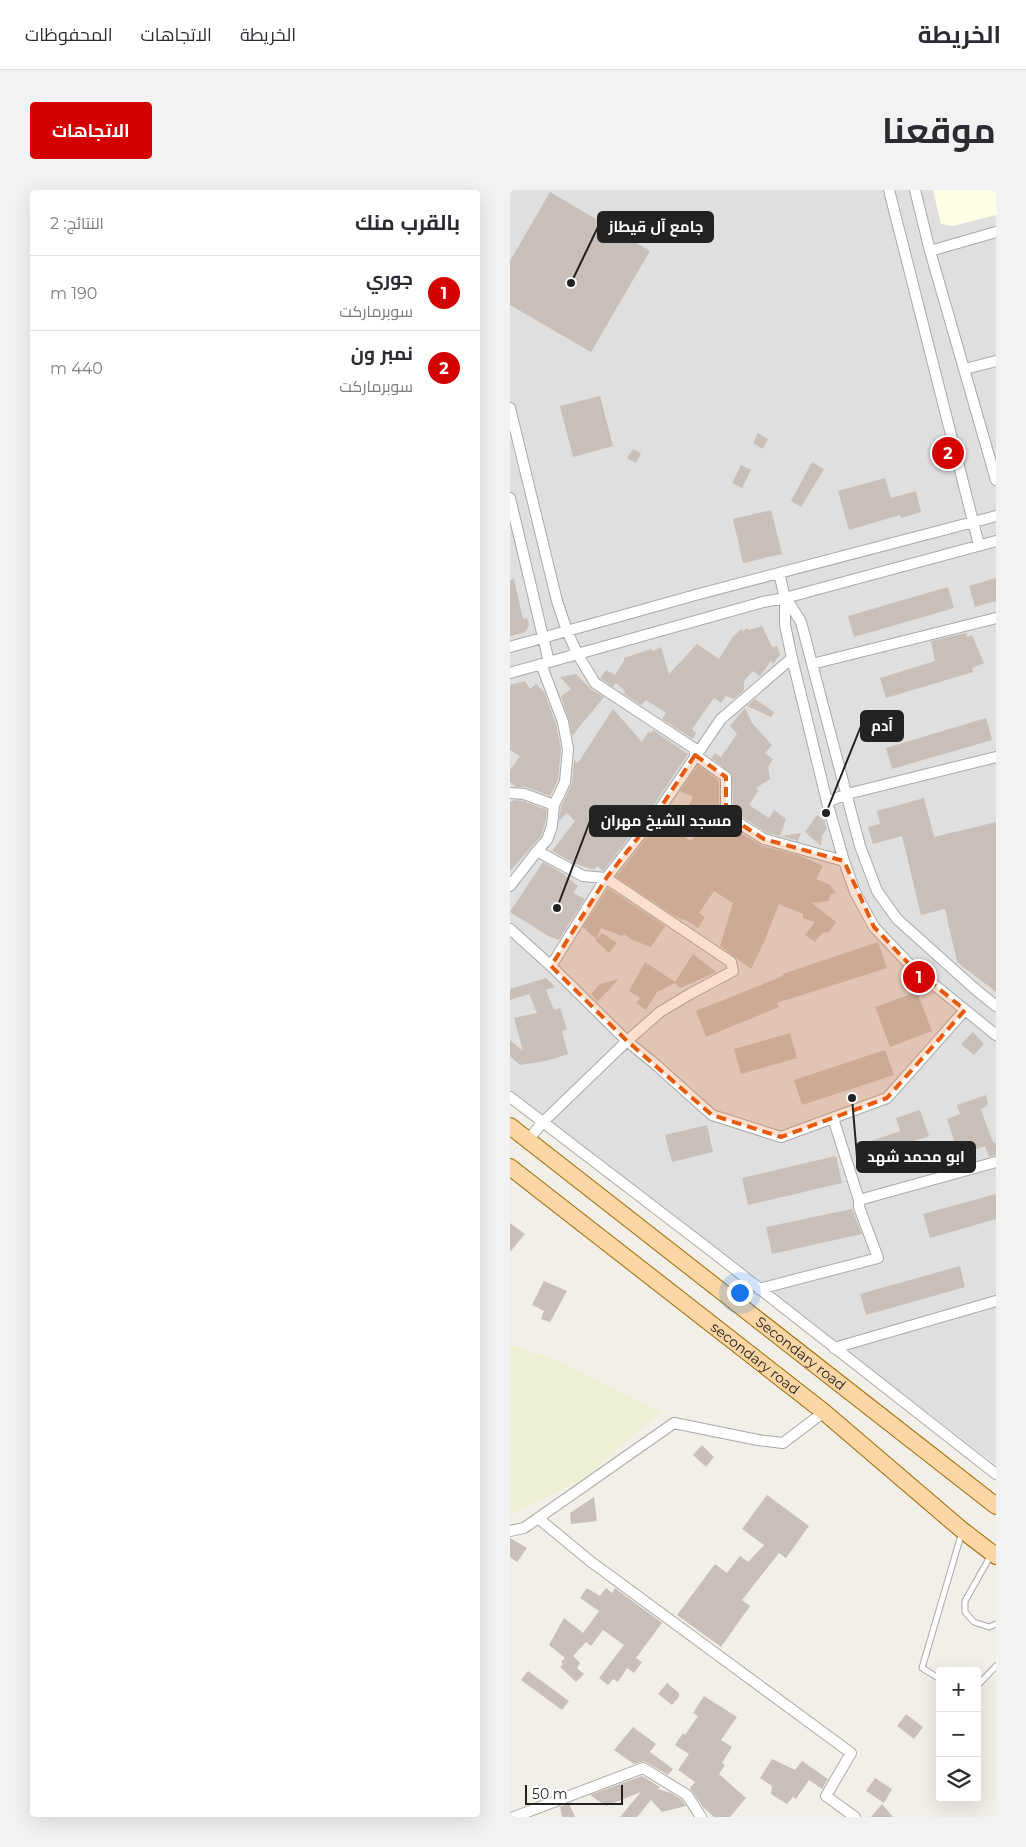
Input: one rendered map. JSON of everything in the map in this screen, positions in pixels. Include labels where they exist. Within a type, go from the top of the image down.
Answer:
[{"type":"main road","name":"Secondary road","points":[[510,1126],[996,1506]]},
{"type":"main road","name":"secondary road","points":[[510,1167],[824,1412],[962,1530],[994,1554]]},
{"type":"street","points":[[889,190],[979,545]]},
{"type":"street","points":[[915,190],[930,251],[996,480]]},
{"type":"street","points":[[930,251],[996,232]]},
{"type":"street","points":[[965,369],[996,361]]},
{"type":"street","points":[[510,408],[557,601],[567,631],[578,655],[595,683],[696,749],[695,755]]},
{"type":"street","points":[[510,498],[542,638],[545,663],[568,749],[565,782],[554,805],[552,826],[547,840],[510,886]]},
{"type":"street","points":[[510,647],[996,516]]},
{"type":"street","points":[[510,673],[763,602],[785,598],[996,541]]},
{"type":"street","points":[[779,573],[785,598],[785,625],[792,658],[827,802],[855,892],[874,927],[911,966],[996,1035]]},
{"type":"street","points":[[785,598],[801,622],[860,846],[877,891],[897,919],[974,989],[996,1006]]},
{"type":"street","points":[[812,664],[996,618]]},
{"type":"street","points":[[551,966],[606,878],[655,816],[721,719],[792,658]]},
{"type":"street","points":[[695,755],[726,777],[726,815],[764,839],[844,861]]},
{"type":"street","points":[[827,802],[847,794],[996,757]]},
{"type":"street","points":[[510,793],[524,794],[554,805]]},
{"type":"street","points":[[528,1140],[542,1123],[660,1012],[733,971],[731,962],[606,878],[584,876],[537,851]]},
{"type":"street","points":[[510,929],[551,966],[627,1041],[712,1115],[782,1137],[888,1098],[965,1010]]},
{"type":"street","points":[[510,1097],[996,1474]]},
{"type":"street","points":[[759,1289],[878,1258],[859,1207],[860,1200],[833,1118]]},
{"type":"street","points":[[860,1200],[996,1162]]},
{"type":"street","points":[[834,1348],[996,1301]]},
{"type":"street","points":[[510,1531],[524,1528],[674,1424],[783,1443],[824,1412]]},
{"type":"street","points":[[538,1518],[590,1561],[851,1753],[826,1796],[855,1817]]},
{"type":"street","points":[[514,1817],[642,1768],[687,1795],[701,1817]]},
{"type":"lane","points":[[936,1677],[922,1668],[962,1530]]},
{"type":"lane","points":[[994,1554],[965,1601],[965,1612],[974,1622],[989,1627],[996,1624]]},
{"type":"lane","points":[[981,1682],[996,1666]]},
{"type":"highlighted area","points":[[695,755],[726,777],[726,815],[764,839],[844,861],[874,927],[911,966],[965,1010],[887,1098],[781,1137],[712,1115],[627,1041],[551,966],[607,877],[655,816]]},
{"type":"shaded area","points":[[510,190],[996,190],[996,1465],[510,1092]]},
{"type":"shaded area","points":[[933,190],[996,190],[996,215],[953,226],[941,224]]},
{"type":"shaded area","points":[[510,1344],[557,1360],[661,1412],[585,1478],[510,1515]]},
{"type":"building","points":[[550,192],[650,251],[591,352],[510,305],[510,261]]},
{"type":"building","points":[[600,396],[613,446],[573,457],[560,406]]},
{"type":"building","points":[[758,433],[768,439],[763,449],[753,443]]},
{"type":"building","points":[[633,449],[641,453],[636,463],[627,458]]},
{"type":"building","points":[[812,462],[824,469],[801,507],[791,501]]},
{"type":"building","points":[[741,465],[751,470],[742,488],[732,483]]},
{"type":"building","points":[[885,478],[891,498],[916,491],[921,512],[901,518],[900,515],[849,530],[838,491]]},
{"type":"building","points":[[771,510],[782,554],[743,563],[733,519]]},
{"type":"building","points":[[996,578],[996,601],[975,607],[969,586]]},
{"type":"building","points":[[514,579],[523,619],[527,618],[529,624],[527,630],[523,633],[510,636],[510,580]]},
{"type":"building","points":[[948,587],[954,608],[854,637],[848,616]]},
{"type":"building","points":[[762,626],[772,647],[777,646],[780,655],[773,664],[771,661],[760,676],[753,671],[744,681],[744,690],[734,699],[726,696],[721,703],[714,698],[692,729],[696,733],[693,739],[662,719],[666,713],[646,700],[641,705],[624,694],[625,691],[616,683],[613,687],[600,678],[606,670],[615,675],[624,658],[651,649],[653,651],[661,647],[669,674],[697,644],[719,659],[732,638],[741,629],[743,631],[747,628],[749,630]]},
{"type":"building","points":[[966,633],[967,637],[972,635],[984,663],[972,668],[973,672],[886,698],[880,678],[935,661],[931,641]]},
{"type":"building","points":[[576,674],[591,689],[604,697],[572,736],[561,696],[571,689],[560,677]]},
{"type":"building","points":[[525,681],[530,689],[536,684],[544,692],[556,724],[561,749],[558,780],[550,796],[526,787],[516,787],[510,782],[510,770],[520,756],[510,750],[510,685]]},
{"type":"building","points":[[755,699],[774,712],[771,717],[747,706]]},
{"type":"building","points":[[745,708],[752,723],[772,745],[765,753],[773,759],[768,767],[770,779],[756,788],[758,791],[749,805],[769,818],[774,810],[786,819],[780,836],[767,833],[733,811],[732,774],[711,758],[715,753],[721,757],[737,734],[730,726]]},
{"type":"building","points":[[613,709],[642,742],[648,732],[651,733],[653,730],[688,754],[649,812],[603,871],[597,866],[594,870],[574,863],[552,851],[575,821],[567,813],[559,821],[561,807],[572,783],[574,760],[578,763]]},
{"type":"building","points":[[986,718],[992,740],[892,769],[886,748]]},
{"type":"building","points":[[698,765],[719,781],[719,815],[722,821],[762,846],[801,856],[823,866],[816,879],[830,885],[836,893],[830,895],[829,901],[812,903],[836,922],[829,932],[822,933],[815,942],[805,935],[815,922],[803,918],[803,914],[779,904],[751,969],[720,946],[733,903],[714,891],[699,913],[705,917],[698,928],[684,919],[673,915],[616,877],[654,828],[663,833],[669,827],[691,841],[706,820],[687,809],[693,797],[680,791]]},
{"type":"building","points":[[924,798],[934,837],[996,822],[996,992],[957,962],[945,909],[921,915],[902,836],[873,844],[868,827],[880,824],[877,811]]},
{"type":"building","points":[[514,800],[523,801],[547,810],[541,836],[510,871],[510,802]]},
{"type":"building","points":[[817,815],[825,821],[827,828],[822,836],[821,846],[805,832]]},
{"type":"building","points":[[801,833],[798,841],[781,836]]},
{"type":"building","points":[[543,862],[562,873],[578,886],[573,893],[585,899],[559,940],[550,937],[510,912]]},
{"type":"building","points":[[608,888],[665,926],[651,947],[632,940],[624,934],[622,936],[601,928],[596,939],[583,927]]},
{"type":"building","points":[[602,933],[617,943],[609,953],[595,940]]},
{"type":"building","points":[[878,942],[887,968],[777,1003],[779,1007],[706,1037],[696,1011],[783,976],[783,974]]},
{"type":"building","points":[[693,954],[716,972],[680,988],[675,983],[657,992],[646,1010],[636,1003],[640,998],[629,991],[645,962],[675,982]]},
{"type":"building","points":[[546,978],[555,987],[546,990],[554,1010],[560,1008],[567,1029],[562,1031],[568,1054],[546,1061],[520,1065],[510,1056],[510,1040],[523,1051],[514,1018],[537,1013],[529,994],[510,1000],[510,989]]},
{"type":"building","points":[[619,979],[598,1001],[591,994],[600,984]]},
{"type":"building","points":[[917,992],[932,1031],[890,1047],[875,1007]]},
{"type":"building","points":[[973,1032],[984,1044],[974,1055],[961,1044]]},
{"type":"building","points":[[790,1033],[797,1058],[741,1074],[734,1049]]},
{"type":"building","points":[[885,1050],[894,1075],[802,1105],[794,1080]]},
{"type":"building","points":[[986,1095],[988,1104],[981,1110],[993,1142],[996,1143],[996,1155],[989,1157],[985,1146],[959,1155],[947,1119],[960,1114],[957,1105]]},
{"type":"building","points":[[920,1110],[929,1136],[911,1142],[915,1151],[879,1163],[871,1141],[900,1131],[896,1118]]},
{"type":"building","points":[[707,1125],[713,1152],[672,1162],[665,1135]]},
{"type":"building","points":[[836,1156],[842,1183],[748,1205],[742,1178]]},
{"type":"building","points":[[996,1194],[996,1219],[930,1238],[923,1214]]},
{"type":"building","points":[[852,1209],[862,1234],[772,1254],[766,1227]]},
{"type":"building","points":[[510,1223],[525,1234],[510,1252]]},
{"type":"building","points":[[960,1266],[965,1287],[866,1315],[860,1294]]},
{"type":"building","points":[[544,1281],[567,1291],[550,1322],[541,1319],[544,1311],[532,1305]]},
{"type":"building","points":[[702,1445],[714,1457],[706,1467],[693,1455]]},
{"type":"building","points":[[767,1495],[809,1526],[786,1558],[779,1553],[742,1600],[750,1606],[721,1647],[677,1615],[715,1564],[727,1573],[740,1556],[748,1562],[764,1545],[742,1529]]},
{"type":"building","points":[[594,1497],[597,1521],[571,1524],[570,1513]]},
{"type":"building","points":[[510,1538],[527,1548],[517,1562],[510,1557]]},
{"type":"building","points":[[587,1588],[600,1596],[606,1588],[612,1593],[615,1588],[662,1623],[636,1658],[642,1662],[634,1673],[627,1668],[618,1682],[613,1679],[608,1685],[599,1678],[624,1645],[603,1630],[591,1646],[586,1642],[573,1656],[580,1663],[577,1668],[584,1674],[576,1682],[560,1667],[563,1664],[561,1662],[565,1658],[549,1645],[564,1618],[583,1633],[599,1611],[580,1598]]},
{"type":"building","points":[[528,1671],[569,1701],[562,1710],[521,1680]]},
{"type":"building","points":[[667,1683],[679,1693],[679,1697],[672,1705],[658,1694]]},
{"type":"building","points":[[704,1696],[737,1717],[721,1740],[732,1747],[722,1763],[725,1765],[719,1774],[746,1798],[730,1817],[714,1817],[703,1807],[690,1788],[695,1782],[678,1770],[689,1754],[675,1745],[683,1733],[685,1735],[698,1716],[693,1713]]},
{"type":"building","points":[[906,1714],[923,1727],[914,1739],[897,1726]]},
{"type":"building","points":[[633,1727],[656,1744],[650,1752],[673,1769],[668,1775],[644,1761],[634,1764],[614,1750]]},
{"type":"building","points":[[772,1759],[795,1770],[802,1761],[828,1779],[822,1789],[809,1780],[796,1799],[793,1797],[787,1804],[771,1794],[772,1786],[760,1778]]},
{"type":"building","points":[[642,1776],[660,1787],[658,1789],[671,1793],[682,1800],[686,1806],[662,1812],[651,1800],[637,1817],[620,1817],[641,1792],[606,1806],[590,1795]]},
{"type":"building","points":[[875,1778],[892,1789],[884,1803],[866,1791]]},
{"type":"building","points":[[569,1803],[575,1817],[562,1817],[560,1807]]},
{"type":"building","points":[[882,1804],[893,1817],[871,1817]]},
{"type":"place","name":"جامع آل قيطاز","points":[[571,283]]},
{"type":"place","name":"نمبر ون","points":[[948,453]]},
{"type":"place","name":"ٱدم","points":[[826,813]]},
{"type":"place","name":"مسجد الشيخ مهران","points":[[557,908]]},
{"type":"place","name":"جوري","points":[[919,977]]},
{"type":"place","name":"ابو محمد شهد","points":[[852,1098]]}]
